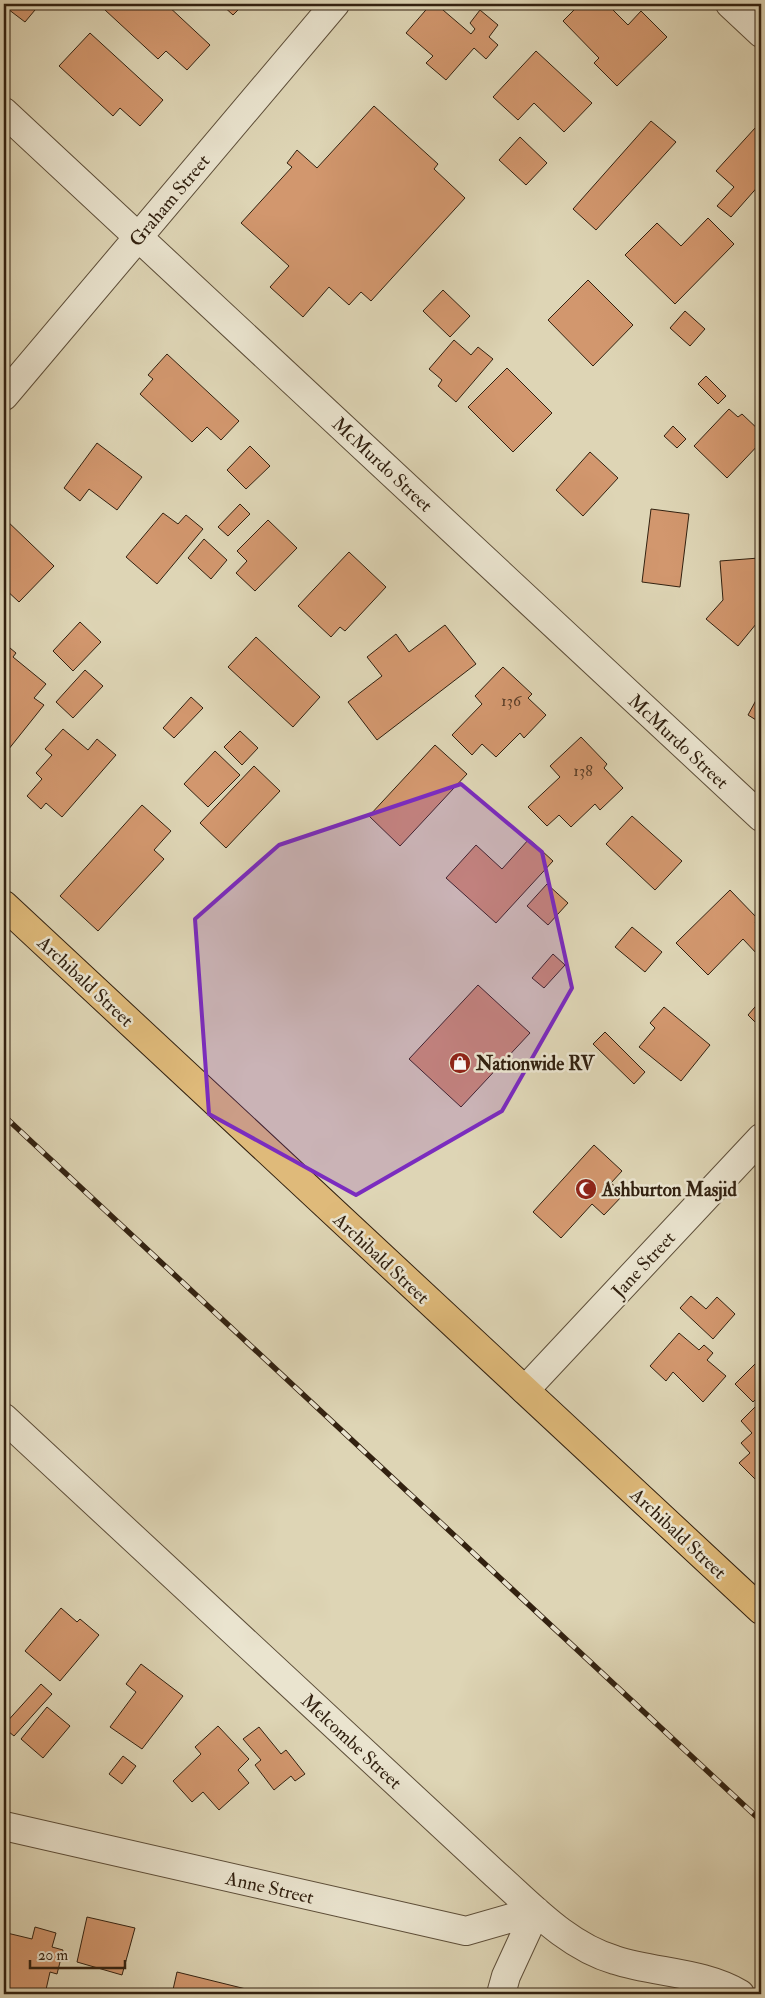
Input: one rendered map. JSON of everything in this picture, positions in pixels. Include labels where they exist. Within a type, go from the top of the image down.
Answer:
[{"type":"highway","name":"Archibald Street","points":[[4,905],[761,1610]]},
{"type":"street","name":"Graham Street","points":[[4,396],[335,4]]},
{"type":"street","points":[[730,4],[761,33]]},
{"type":"street","name":"McMurdo Street","points":[[4,112],[761,817]]},
{"type":"street","name":"Jane Street","points":[[525,1390],[761,1138]]},
{"type":"street","name":"Melcombe Street","points":[[4,1418],[536,1911],[577,1945],[607,1957],[704,1980],[740,1994]]},
{"type":"street","name":"Anne Street","points":[[4,1826],[466,1931],[536,1911]]},
{"type":"street","points":[[501,1994],[506,1976],[536,1911]]},
{"type":"highlighted area","points":[[461,784],[542,852],[572,988],[502,1111],[356,1195],[209,1114],[195,919],[279,845]]},
{"type":"building","points":[[4,4],[40,4],[25,22],[4,6]]},
{"type":"building","points":[[111,4],[166,4],[210,45],[187,70],[166,51],[158,59],[105,10]]},
{"type":"building","points":[[221,4],[244,4],[233,15]]},
{"type":"building","points":[[431,4],[436,4],[471,34],[475,29],[470,23],[480,10],[498,25],[489,37],[498,45],[486,59],[474,48],[446,80],[426,63],[433,56],[406,33]]},
{"type":"building","points":[[580,4],[607,4],[628,25],[641,11],[667,37],[617,86],[594,63],[599,58],[563,21]]},
{"type":"building","points":[[90,33],[163,100],[140,126],[120,108],[113,116],[59,66]]},
{"type":"building","points":[[536,51],[592,103],[564,132],[534,103],[518,120],[493,97]]},
{"type":"building","points":[[374,106],[438,164],[434,169],[465,198],[371,301],[361,292],[349,305],[329,287],[303,317],[270,287],[289,266],[241,223],[292,167],[287,163],[297,150],[317,168]]},
{"type":"building","points":[[651,121],[676,142],[596,230],[573,209]]},
{"type":"building","points":[[755,128],[761,133],[761,183],[731,217],[717,206],[734,187],[716,171]]},
{"type":"building","points":[[520,137],[547,163],[526,185],[499,160]]},
{"type":"building","points":[[708,218],[734,244],[675,304],[625,255],[657,223],[681,246]]},
{"type":"building","points":[[588,280],[633,325],[593,366],[548,320]]},
{"type":"building","points":[[443,290],[470,316],[450,337],[423,311]]},
{"type":"building","points":[[685,311],[705,329],[690,346],[670,328]]},
{"type":"building","points":[[454,340],[471,355],[478,347],[493,359],[456,402],[438,386],[442,380],[429,369]]},
{"type":"building","points":[[167,354],[239,421],[221,440],[207,427],[192,442],[140,394],[153,379],[148,375]]},
{"type":"building","points":[[507,368],[552,413],[513,452],[468,407]]},
{"type":"building","points":[[706,376],[726,396],[718,404],[698,384]]},
{"type":"building","points":[[729,409],[738,417],[742,414],[761,432],[761,442],[727,478],[694,446]]},
{"type":"building","points":[[673,426],[686,439],[677,448],[664,436]]},
{"type":"building","points":[[97,443],[142,477],[117,510],[89,489],[80,501],[64,488]]},
{"type":"building","points":[[250,446],[270,466],[246,489],[227,470]]},
{"type":"building","points":[[590,452],[618,478],[583,516],[556,490]]},
{"type":"building","points":[[240,504],[250,514],[228,536],[218,527]]},
{"type":"building","points":[[651,509],[689,514],[680,587],[642,582]]},
{"type":"building","points":[[163,513],[178,524],[186,515],[203,529],[157,584],[126,557]]},
{"type":"building","points":[[4,518],[54,566],[19,602],[4,588]]},
{"type":"building","points":[[268,520],[297,548],[255,591],[236,573],[247,561],[237,551]]},
{"type":"building","points":[[204,539],[227,560],[211,579],[188,558]]},
{"type":"building","points":[[349,552],[386,587],[345,631],[340,627],[331,637],[298,606]]},
{"type":"building","points":[[759,558],[761,618],[738,646],[706,619],[723,600],[720,561]]},
{"type":"building","points":[[80,622],[101,642],[73,671],[53,651]]},
{"type":"building","points":[[445,625],[476,664],[377,740],[348,702],[382,676],[367,657],[396,634],[409,652]]},
{"type":"building","points":[[256,637],[320,697],[293,727],[228,667]]},
{"type":"building","points":[[4,643],[16,653],[13,657],[46,684],[34,698],[44,705],[4,755]]},
{"type":"building","points":[[503,667],[532,694],[528,698],[546,715],[524,738],[520,733],[496,757],[482,744],[472,755],[452,735],[482,704],[475,696]]},
{"type":"building","points":[[85,670],[103,686],[73,718],[56,702]]},
{"type":"building","points":[[761,691],[761,723],[748,715]]},
{"type":"building","points":[[191,697],[203,708],[174,738],[163,728]]},
{"type":"building","points":[[63,729],[88,750],[97,739],[116,755],[62,817],[46,803],[41,809],[27,796],[42,779],[36,773],[52,755],[45,749]]},
{"type":"building","points":[[240,731],[258,748],[242,765],[224,747]]},
{"type":"building","points":[[581,737],[607,764],[604,768],[623,788],[600,810],[595,804],[571,827],[559,815],[547,826],[528,807],[560,777],[550,766]]},
{"type":"building","points":[[435,745],[467,774],[400,846],[369,816]]},
{"type":"building","points":[[215,751],[240,775],[208,807],[184,784]]},
{"type":"building","points":[[254,766],[280,791],[226,848],[200,823]]},
{"type":"building","points":[[142,805],[171,831],[154,850],[164,859],[98,931],[60,896]]},
{"type":"building","points":[[632,816],[682,861],[655,890],[606,844]]},
{"type":"building","points":[[529,839],[553,861],[496,923],[446,878],[476,845],[502,869]]},
{"type":"building","points":[[547,884],[568,903],[548,925],[527,906]]},
{"type":"building","points":[[730,890],[758,919],[755,923],[761,929],[761,951],[758,955],[743,939],[708,975],[676,943]]},
{"type":"building","points":[[632,927],[662,952],[645,972],[615,947]]},
{"type":"building","points":[[553,954],[565,965],[544,988],[532,978]]},
{"type":"building","points":[[478,985],[530,1033],[461,1107],[409,1059]]},
{"type":"building","points":[[761,1000],[761,1028],[748,1015]]},
{"type":"building","points":[[664,1007],[710,1045],[681,1081],[639,1047],[655,1028],[650,1023]]},
{"type":"building","points":[[605,1032],[645,1072],[634,1084],[593,1044]]},
{"type":"building","name":"Ashburton Masjid","points":[[594,1145],[622,1171],[611,1183],[624,1194],[604,1215],[592,1204],[561,1238],[533,1212]]},
{"type":"building","points":[[691,1296],[706,1309],[717,1297],[735,1314],[713,1339],[680,1308]]},
{"type":"building","points":[[679,1333],[699,1350],[704,1345],[713,1353],[707,1360],[726,1376],[703,1402],[673,1372],[666,1381],[650,1366]]},
{"type":"building","points":[[760,1359],[761,1394],[753,1402],[735,1384]]},
{"type":"building","points":[[761,1401],[761,1475],[756,1480],[739,1463],[750,1453],[741,1443],[752,1433],[741,1421]]},
{"type":"building","points":[[61,1608],[77,1622],[80,1619],[99,1635],[60,1681],[25,1651]]},
{"type":"building","points":[[141,1664],[183,1696],[142,1749],[110,1727],[136,1692],[126,1684]]},
{"type":"building","points":[[41,1684],[52,1694],[14,1736],[4,1728],[4,1725]]},
{"type":"building","points":[[47,1707],[70,1726],[43,1758],[21,1739]]},
{"type":"building","points":[[218,1726],[249,1759],[238,1770],[249,1783],[219,1810],[203,1792],[192,1802],[173,1781],[201,1754],[195,1747]]},
{"type":"building","points":[[259,1727],[281,1754],[286,1750],[305,1774],[295,1781],[291,1776],[274,1790],[255,1765],[261,1760],[243,1739]]},
{"type":"building","points":[[123,1756],[136,1766],[122,1784],[109,1774]]},
{"type":"building","points":[[87,1917],[135,1928],[122,1975],[77,1962]]},
{"type":"building","points":[[35,1927],[56,1933],[52,1947],[63,1950],[57,1974],[50,1972],[45,1994],[4,1994],[4,1944],[7,1933],[32,1939]]},
{"type":"building","points":[[177,1972],[250,1990],[249,1994],[172,1994]]},
{"type":"building","points":[[326,1989],[326,1994],[295,1994]]},
{"type":"railway","points":[[4,1116],[761,1821]]},
{"type":"place","name":"Nationwide RV","points":[[460,1063]]},
{"type":"place","name":"Ashburton Masjid","points":[[586,1189]]}]
